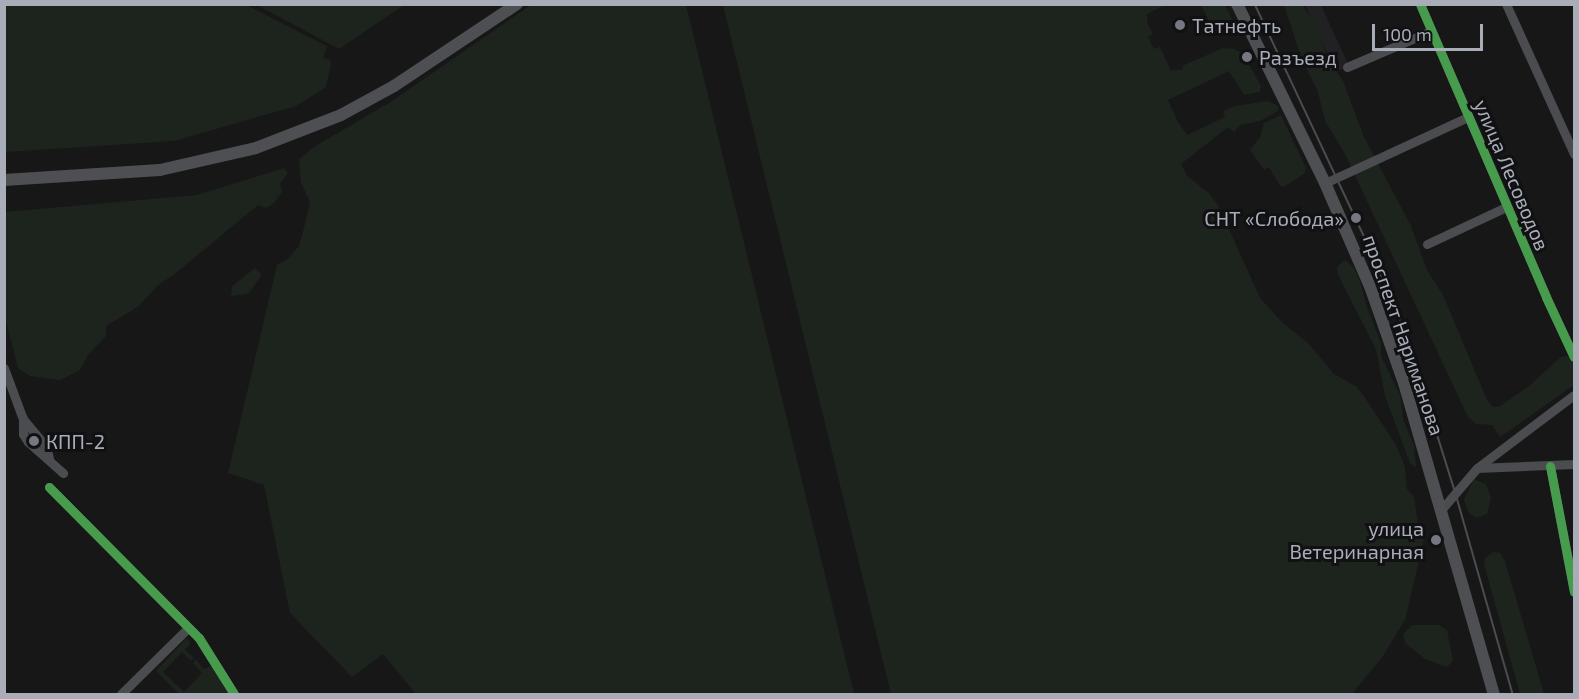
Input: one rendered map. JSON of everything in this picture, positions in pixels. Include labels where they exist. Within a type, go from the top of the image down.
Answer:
[{"type":"main road","points":[[4,180],[160,170],[210,160],[265,145],[341,116],[404,79],[517,4]]},
{"type":"main road","name":"проспект Нариманова","points":[[1237,4],[1325,183],[1371,289],[1392,346],[1494,694]]},
{"type":"street","name":"улица Лесоводов","points":[[1420,4],[1506,207],[1575,357]]},
{"type":"street","points":[[1506,4],[1575,154]]},
{"type":"street","points":[[1347,67],[1431,31]]},
{"type":"street","points":[[1325,183],[1468,117]]},
{"type":"street","points":[[1427,244],[1506,207]]},
{"type":"street","points":[[4,368],[23,419],[23,434],[28,442],[49,458],[63,473]]},
{"type":"street","points":[[1441,510],[1477,468],[1575,395]]},
{"type":"street","points":[[1477,468],[1575,464]]},
{"type":"street","points":[[1550,466],[1575,592]]},
{"type":"street","points":[[49,487],[199,638],[234,694]]},
{"type":"street","points":[[121,694],[188,627]]},
{"type":"shaded area","points":[[5,4],[246,5],[327,46],[323,58],[330,60],[331,64],[326,87],[296,106],[174,141],[5,152]]},
{"type":"shaded area","points":[[257,5],[404,5],[339,49]]},
{"type":"shaded area","points":[[531,5],[686,5],[854,694],[416,694],[383,654],[352,677],[290,613],[264,485],[228,473],[277,265],[288,259],[299,246],[310,202],[301,182],[299,159],[317,145],[389,103]]},
{"type":"shaded area","points":[[723,5],[1165,5],[1147,14],[1147,22],[1153,34],[1148,37],[1154,49],[1159,47],[1161,49],[1171,71],[1183,69],[1182,66],[1223,48],[1235,49],[1243,54],[1261,86],[1260,92],[1244,95],[1229,71],[1168,100],[1178,122],[1187,135],[1225,117],[1223,111],[1235,106],[1268,101],[1278,106],[1278,111],[1260,121],[1240,125],[1234,132],[1228,127],[1181,164],[1187,176],[1209,193],[1219,207],[1260,298],[1282,322],[1309,344],[1334,374],[1357,387],[1396,445],[1405,467],[1407,489],[1414,497],[1418,525],[1424,539],[1405,620],[1383,656],[1352,694],[891,694]]},
{"type":"shaded area","points":[[1201,5],[1225,5],[1234,23],[1231,32],[1225,36],[1214,32]]},
{"type":"shaded area","points":[[1284,5],[1302,5],[1314,22],[1329,60],[1343,81],[1364,137],[1411,226],[1427,270],[1443,295],[1487,400],[1493,407],[1499,407],[1529,386],[1561,357],[1569,356],[1574,364],[1574,385],[1500,437],[1492,425],[1476,424],[1468,417],[1345,154],[1325,121],[1318,92],[1301,57]]},
{"type":"shaded area","points":[[1305,5],[1321,5],[1349,66],[1336,72]]},
{"type":"shaded area","points":[[1281,115],[1306,168],[1304,174],[1283,187],[1280,186],[1269,167],[1264,170],[1250,150],[1260,137],[1264,123]]},
{"type":"shaded area","points":[[284,168],[288,173],[280,183],[282,192],[274,203],[266,208],[258,205],[176,273],[158,285],[139,306],[106,326],[106,336],[88,355],[80,370],[60,380],[30,376],[18,368],[5,317],[5,212],[197,195]]},
{"type":"shaded area","points":[[1345,260],[1354,268],[1360,282],[1381,344],[1381,356],[1400,395],[1403,420],[1414,445],[1416,467],[1410,463],[1385,396],[1376,349],[1338,275],[1337,267]]},
{"type":"shaded area","points":[[255,268],[262,275],[248,294],[231,296],[232,286]]},
{"type":"shaded area","points":[[1474,479],[1486,484],[1491,498],[1487,514],[1476,518],[1468,512],[1464,499]]},
{"type":"shaded area","points":[[1493,552],[1500,553],[1505,561],[1544,694],[1520,694],[1484,564],[1485,558]]},
{"type":"shaded area","points":[[1412,625],[1439,625],[1447,630],[1453,661],[1447,667],[1425,659],[1405,643],[1403,634]]},
{"type":"shaded area","points":[[187,638],[191,643],[185,650],[194,658],[191,661],[182,652],[163,672],[184,692],[202,673],[193,663],[196,660],[204,669],[212,666],[228,694],[179,694],[156,671]]},
{"type":"tram line","points":[[1255,4],[1366,240],[1404,328],[1456,494],[1513,694]]},
{"type":"cycle path","points":[[1420,4],[1574,357]]},
{"type":"cycle path","points":[[1550,466],[1574,592]]},
{"type":"cycle path","points":[[49,487],[199,638],[234,694]]},
{"type":"place","name":"Татнефть","points":[[1180,25]]},
{"type":"place","name":"Разъезд","points":[[1247,57]]},
{"type":"place","name":"СНТ «Слобода»","points":[[1356,218]]},
{"type":"place","name":"КПП-2","points":[[34,441]]},
{"type":"place","name":"улица Ветеринарная","points":[[1436,540]]}]
